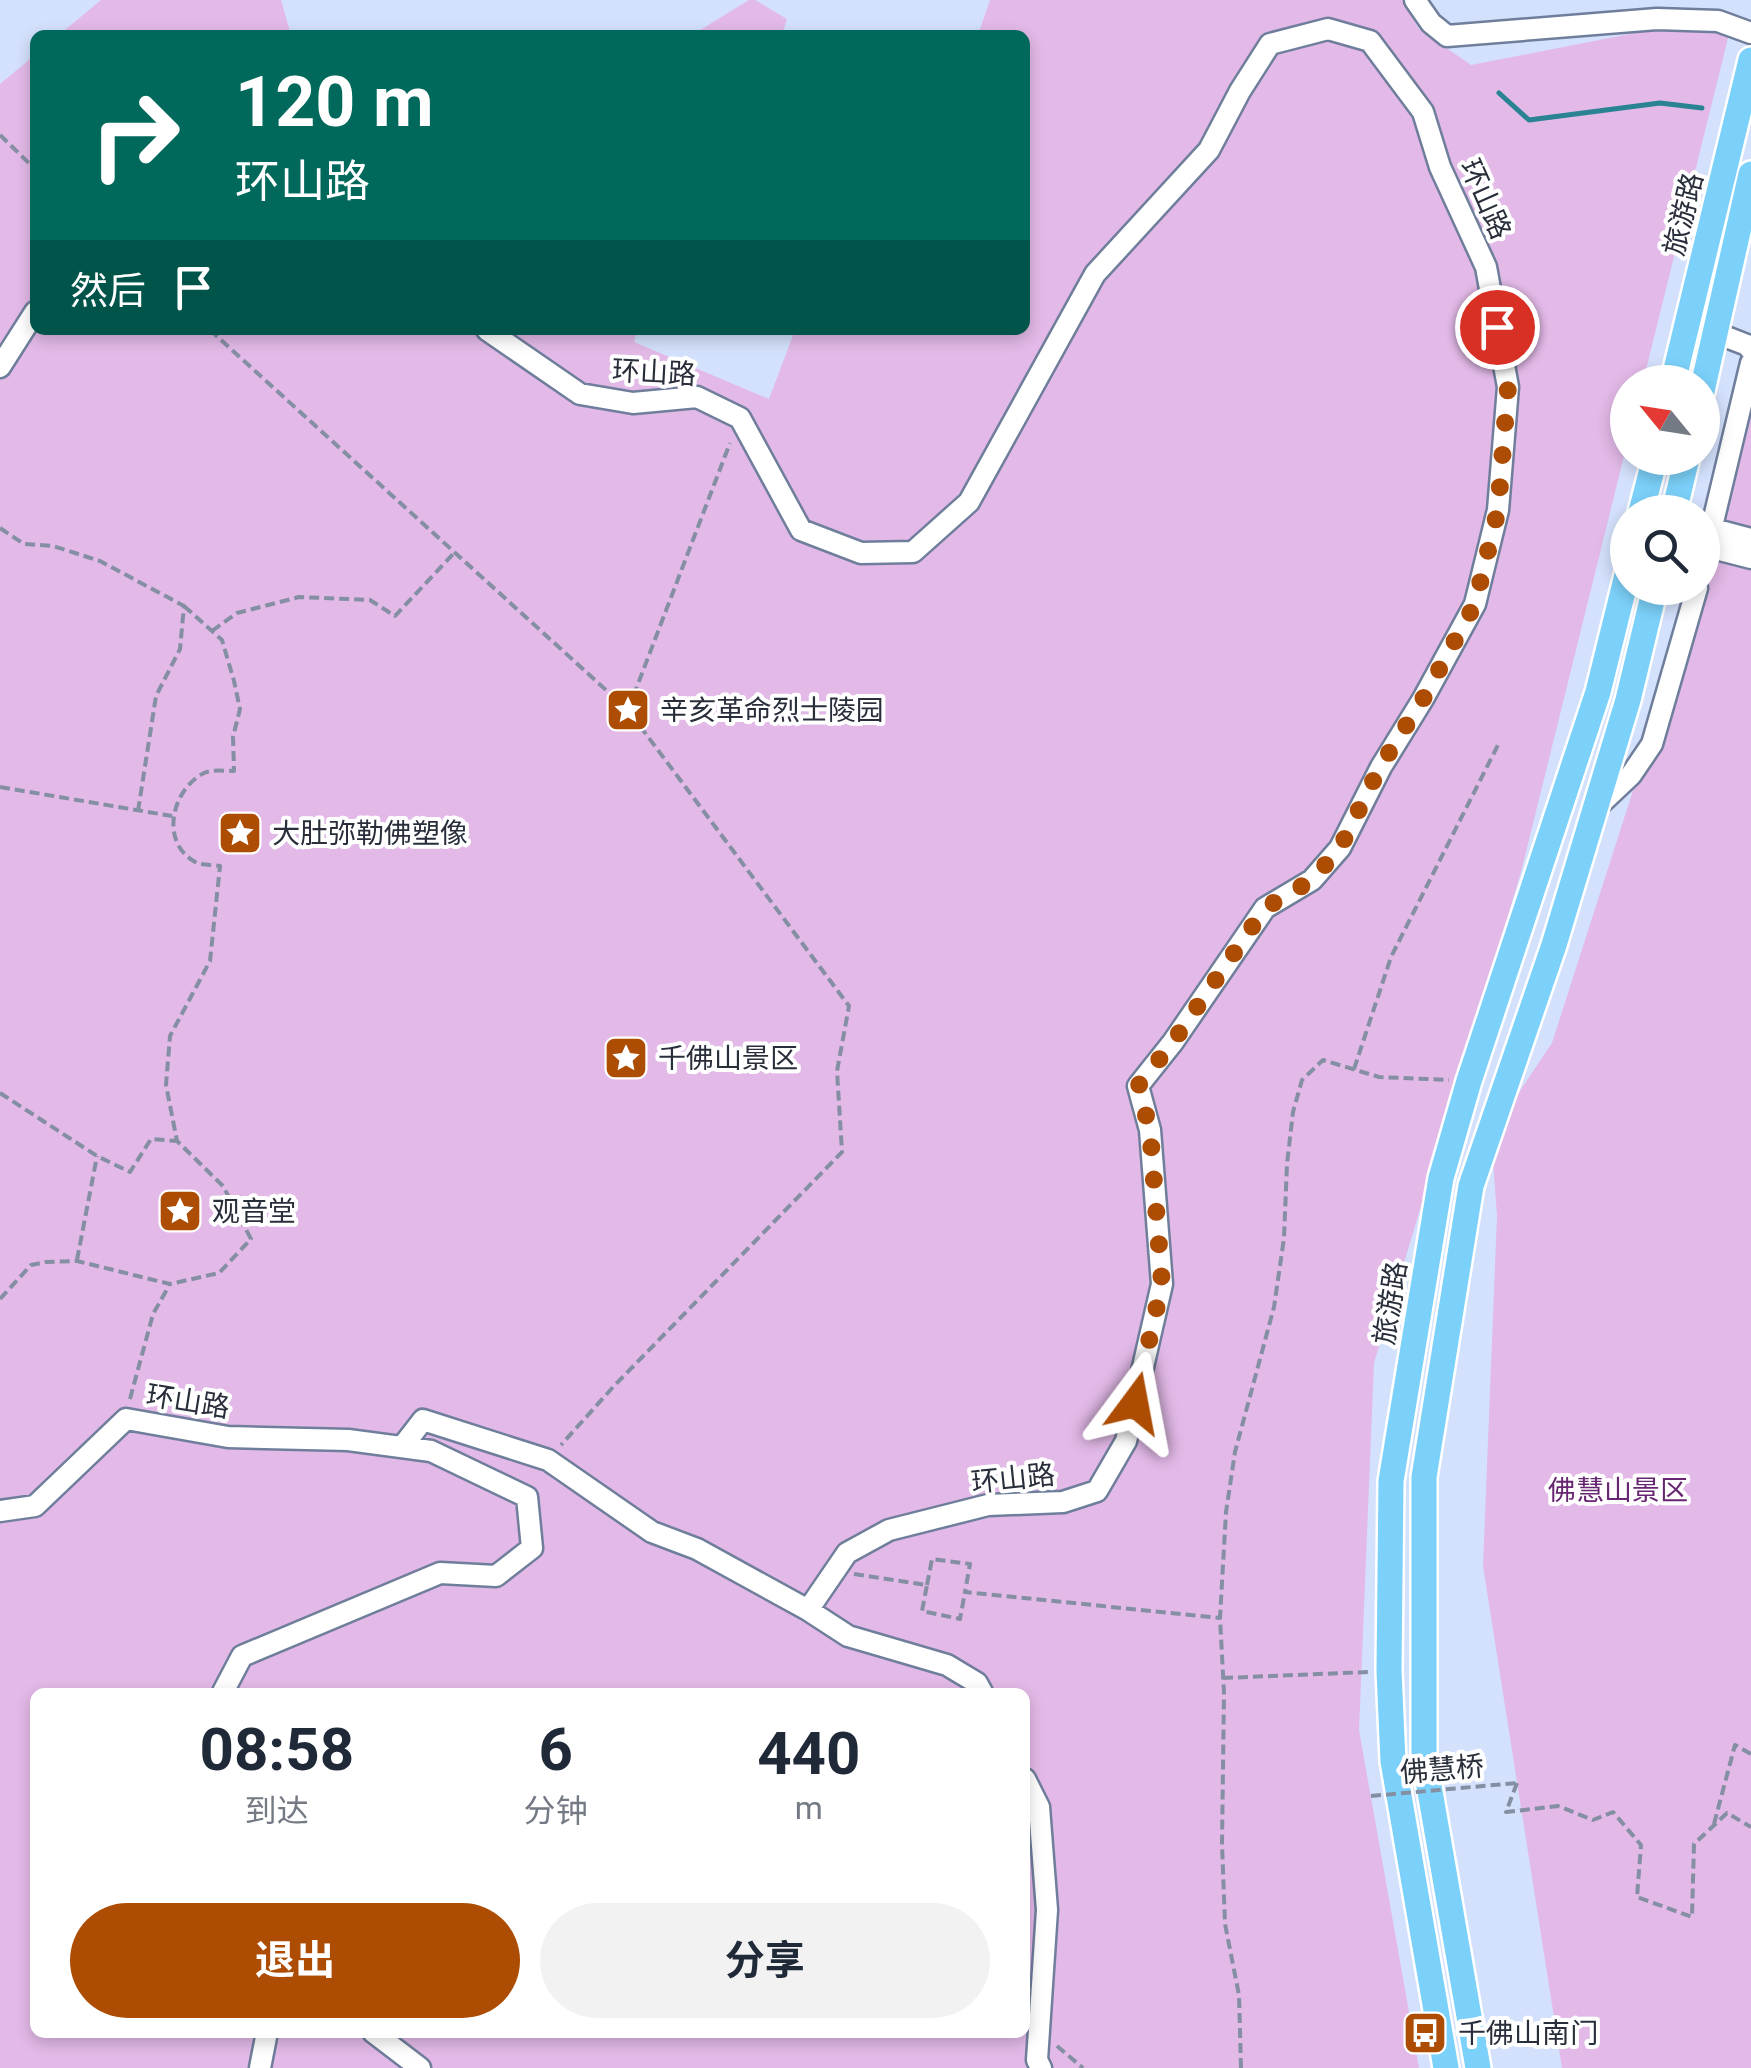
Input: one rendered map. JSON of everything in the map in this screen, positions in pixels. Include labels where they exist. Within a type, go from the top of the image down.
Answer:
[{"type":"main road","name":"旅游路","points":[[1676,365],[1751,60]]},
{"type":"main road","name":"旅游路","points":[[1708,365],[1751,174]]},
{"type":"main road","name":"旅游路","points":[[1446,2068],[1393,1760],[1390,1481],[1441,1178],[1469,1081],[1598,692],[1620,605]]},
{"type":"main road","points":[[1478,2068],[1424,1757],[1424,1477],[1471,1186],[1554,945],[1628,700],[1652,605]]},
{"type":"street","points":[[1414,0],[1430,23],[1447,36],[1657,19],[1718,21],[1751,33]]},
{"type":"street","name":"环山路","points":[[494,335],[580,394],[633,403],[697,397],[740,418],[800,530],[861,552],[913,552],[969,502],[1095,274],[1209,150],[1270,44],[1328,29],[1370,41],[1424,112],[1440,167],[1486,267],[1508,387],[1498,510],[1475,604],[1380,767],[1340,848],[1312,880],[1265,908],[1138,1086],[1150,1130],[1162,1284],[1126,1441],[1097,1491],[1063,1502],[988,1505],[890,1530],[848,1553],[808,1610]]},
{"type":"street","points":[[0,367],[30,320]]},
{"type":"street","points":[[1716,334],[1750,351],[1719,495]]},
{"type":"street","points":[[1720,545],[1751,539]]},
{"type":"street","points":[[1720,551],[1751,558]]},
{"type":"street","points":[[1596,808],[1631,775],[1652,744],[1692,605]]},
{"type":"street","name":"环山路","points":[[0,1512],[35,1506],[126,1419],[228,1437],[348,1440],[430,1451],[527,1497],[532,1548],[496,1576],[440,1572],[242,1656],[225,1688]]},
{"type":"street","points":[[402,1448],[422,1420],[548,1460],[652,1532],[697,1549],[848,1636],[947,1666],[977,1682],[980,1688]]},
{"type":"street","points":[[1030,1789],[1039,1807],[1047,1910],[1038,2030],[1037,2060],[1041,2068]]},
{"type":"street","points":[[260,2068],[266,2038]]},
{"type":"street","points":[[381,2038],[420,2068]]},
{"type":"path","points":[[0,136],[30,163]]},
{"type":"path","points":[[216,335],[628,710],[850,1006],[837,1071],[842,1152],[614,1386],[548,1460]]},
{"type":"path","points":[[628,710],[740,418]]},
{"type":"path","points":[[0,528],[24,544],[54,546],[100,560],[184,606],[222,640],[240,709],[233,737],[234,771],[207,771],[182,788],[172,816],[178,844],[196,862],[220,866],[210,961],[170,1036],[166,1086],[176,1141],[223,1186],[251,1239],[219,1273],[170,1284],[77,1261],[31,1266],[0,1299]]},
{"type":"path","points":[[212,631],[237,613],[299,598],[370,600],[395,616],[455,552]]},
{"type":"path","points":[[138,811],[156,696],[180,650],[184,606]]},
{"type":"path","points":[[1354,1069],[1391,956],[1500,741]]},
{"type":"path","points":[[0,787],[172,816]]},
{"type":"path","points":[[1241,2068],[1239,1995],[1225,1924],[1220,1618],[1226,1512],[1235,1452],[1274,1308],[1284,1238],[1293,1112],[1302,1080],[1323,1060],[1378,1077],[1469,1081]]},
{"type":"path","points":[[0,1093],[97,1156],[130,1172],[151,1139],[176,1141]]},
{"type":"path","points":[[77,1261],[97,1156]]},
{"type":"path","points":[[126,1419],[153,1314],[170,1284]]},
{"type":"path","points":[[932,1559],[970,1564],[965,1592],[960,1619],[922,1611],[932,1559]]},
{"type":"path","points":[[834,1571],[927,1585]]},
{"type":"path","points":[[965,1592],[1220,1618]]},
{"type":"path","points":[[1223,1678],[1390,1672]]},
{"type":"path","points":[[1714,1824],[1736,1745],[1751,1754]]},
{"type":"path","name":"佛慧桥","points":[[1371,1796],[1517,1782],[1506,1812],[1558,1806],[1594,1820],[1613,1812],[1640,1845],[1637,1897],[1692,1917],[1694,1844],[1714,1824]]},
{"type":"path","points":[[1714,1824],[1726,1813],[1751,1826]]},
{"type":"path","points":[[1038,2030],[1083,2068]]},
{"type":"green space","points":[[101,0],[281,0],[290,30],[65,30]]},
{"type":"green space","points":[[749,0],[787,19],[784,30],[700,30]]},
{"type":"green space","name":"千佛山景区","points":[[990,0],[1402,0],[1419,29],[1471,65],[1696,21],[1728,38],[1647,365],[1610,365],[1610,475],[1619,475],[1614,495],[1610,495],[1610,513],[1521,872],[1374,1363],[1359,1730],[1419,2068],[0,2068],[0,84],[30,59],[30,335],[636,335],[634,342],[769,399],[793,335],[1030,335],[1030,30],[980,30]]},
{"type":"green space","name":"佛慧山景区","points":[[1751,410],[1751,2068],[1562,2068],[1483,1566],[1497,1216],[1491,1134],[1552,1043],[1693,605],[1720,605],[1720,520]]},
{"type":"waterway","points":[[1499,93],[1529,120],[1660,103],[1702,108]]},
{"type":"place","name":"辛亥革命烈士陵园","points":[[628,710]]},
{"type":"place","name":"大肚弥勒佛塑像","points":[[240,833]]},
{"type":"place","name":"千佛山景区","points":[[626,1058]]},
{"type":"place","name":"观音堂","points":[[180,1211]]},
{"type":"place","name":"千佛山南门","points":[[1425,2033]]},
{"type":"route","points":[[1135,1403],[1162,1284],[1150,1130],[1138,1086],[1265,908],[1312,880],[1340,848],[1380,767],[1475,604],[1498,510],[1508,387],[1497,327]]}]
